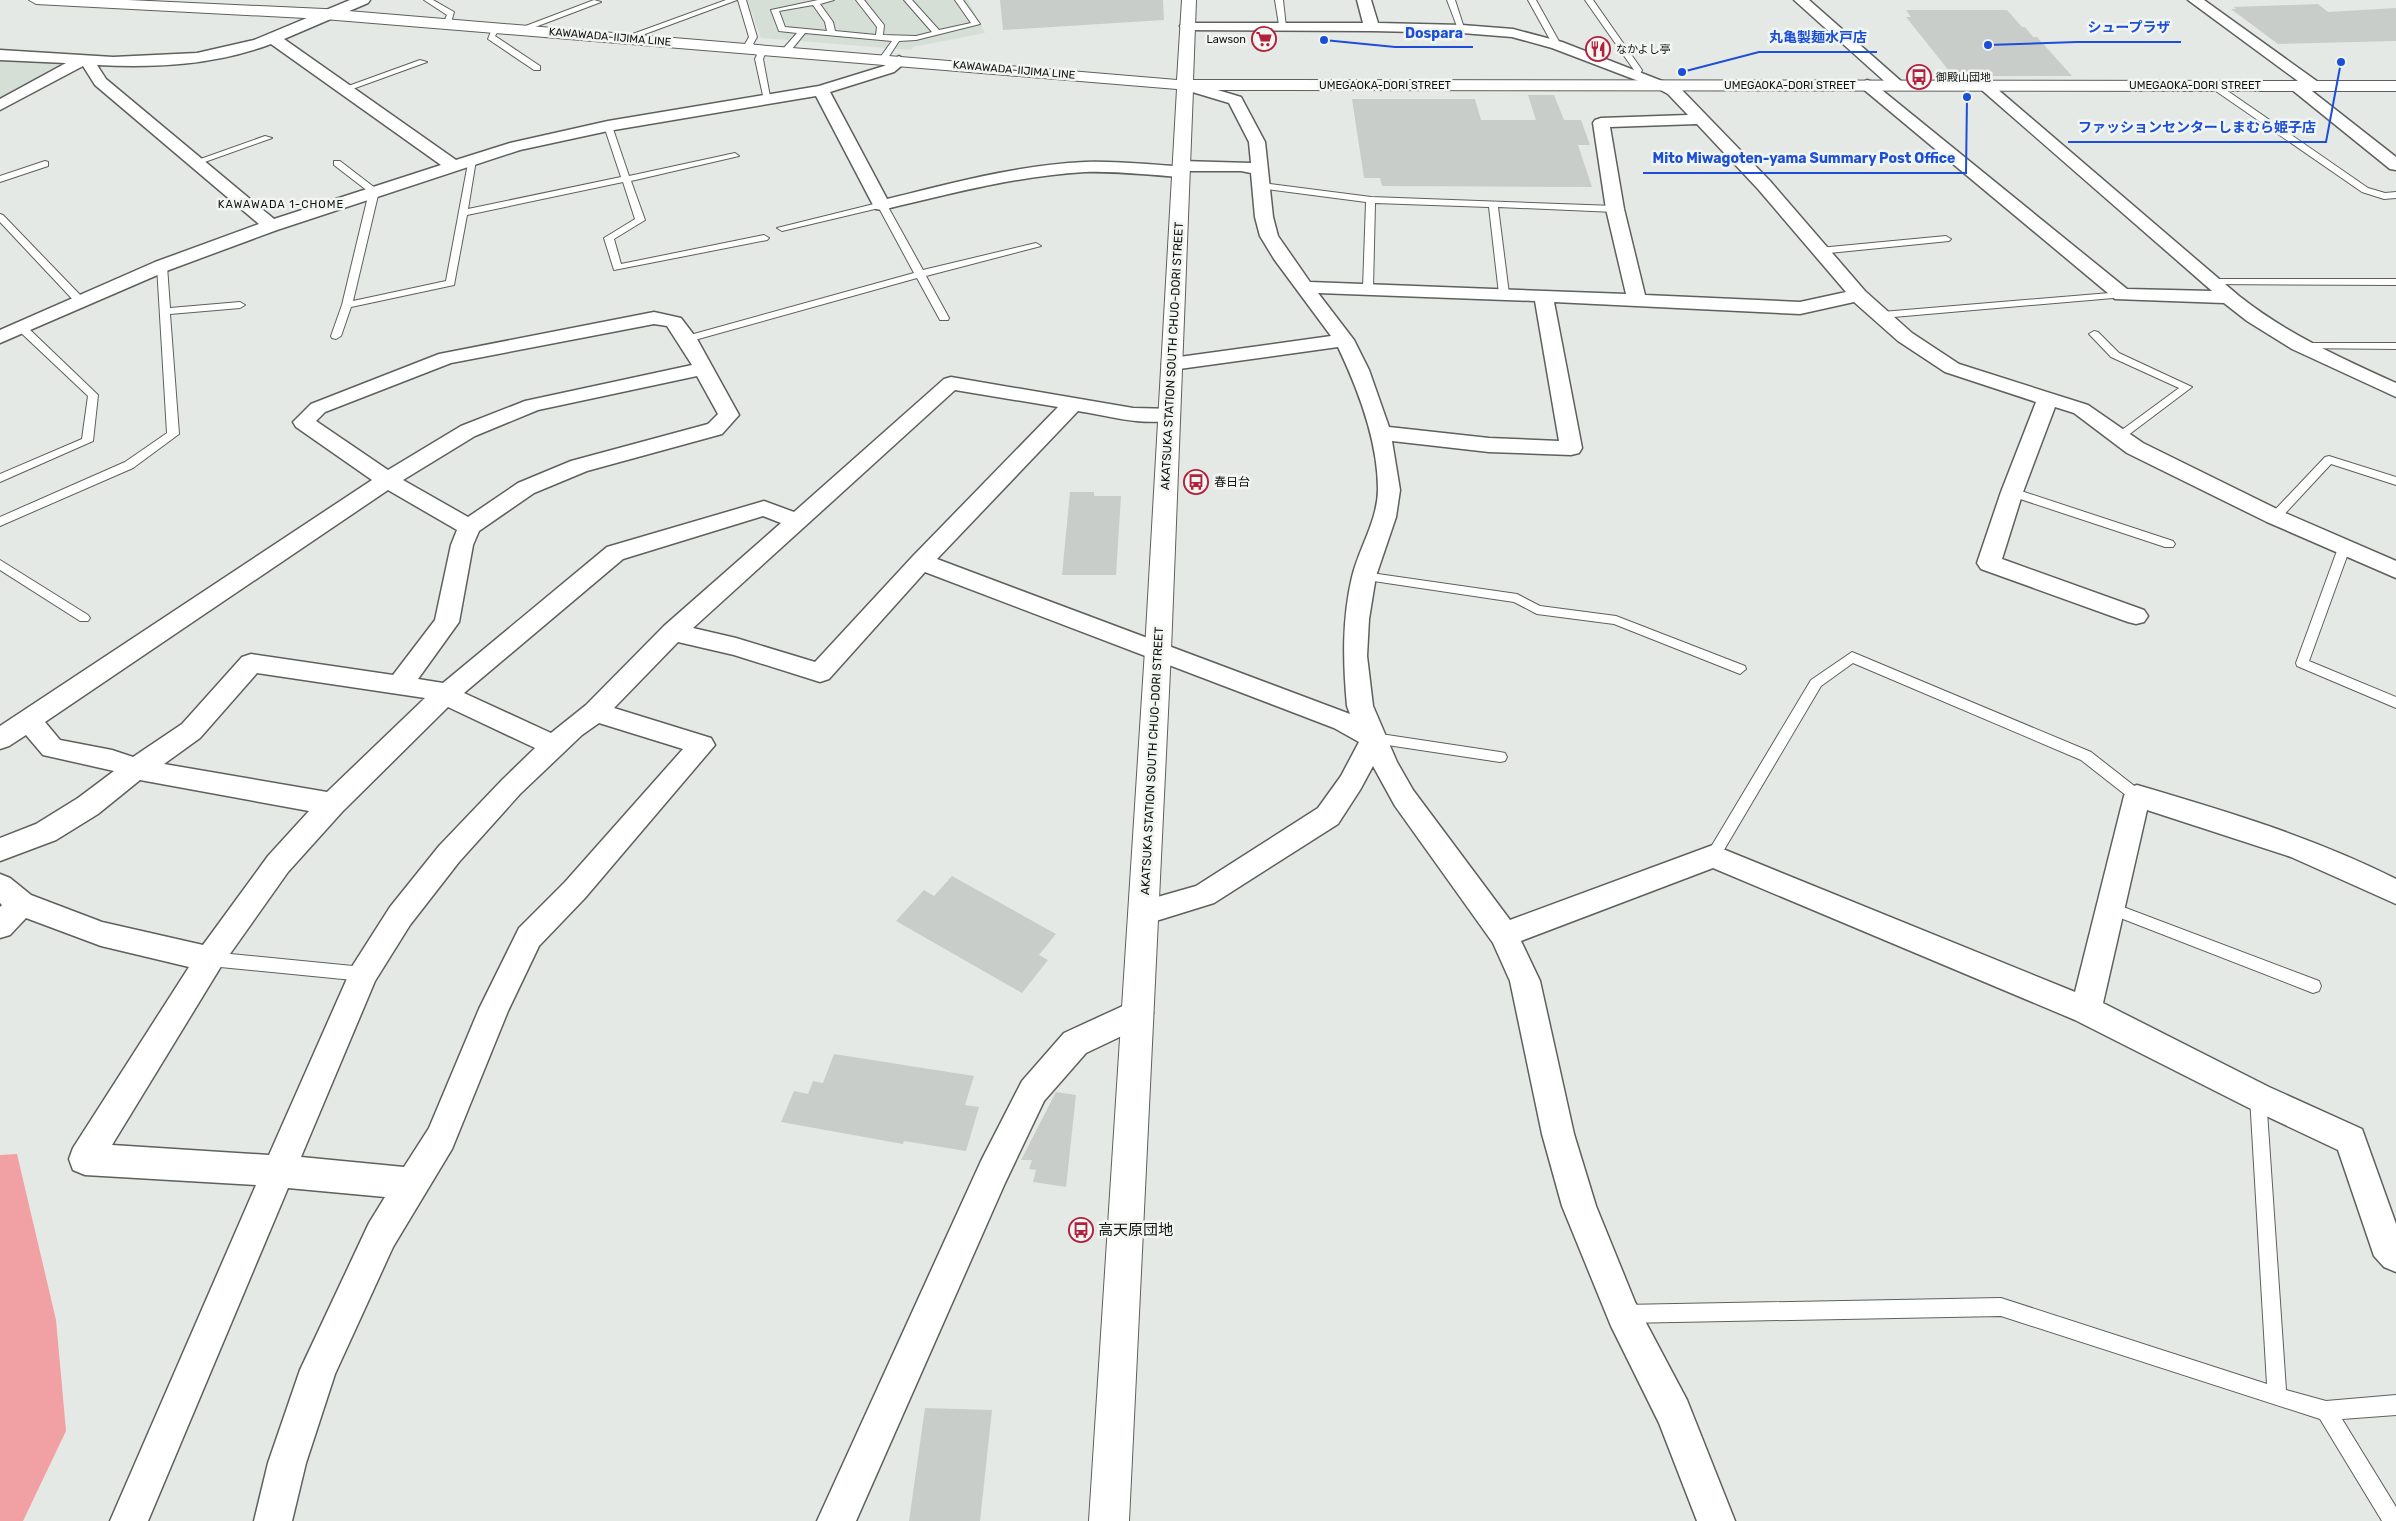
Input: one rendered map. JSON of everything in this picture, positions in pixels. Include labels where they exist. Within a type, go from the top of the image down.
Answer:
[{"type":"street","name":"KAWAWADA-IIJIMA LINE","points":[[36,0],[324,14],[1184,85]]},
{"type":"street","points":[[0,56],[165,62],[224,53],[273,38],[324,14],[363,0]]},
{"type":"street","name":"AKATSUKA STATION SOUTH CHUO-DORI STREET","points":[[1109,1521],[1158,650],[1189,0]]},
{"type":"street","points":[[1364,0],[1372,27]]},
{"type":"street","points":[[1801,0],[1897,85]]},
{"type":"street","points":[[2195,0],[2313,86]]},
{"type":"street","points":[[1187,26],[1283,25],[1462,29],[1513,33],[1557,45],[1662,85],[1674,91],[1764,185],[1858,295],[1882,314],[1905,337],[1934,358],[1952,368],[2081,409],[2135,448],[2275,517],[2396,570]]},
{"type":"street","points":[[273,38],[454,166]]},
{"type":"street","points":[[0,105],[86,58]]},
{"type":"street","points":[[86,58],[100,82],[271,226]]},
{"type":"street","points":[[0,336],[162,266],[271,226],[516,146],[608,126],[822,90],[889,70],[891,60]]},
{"type":"street","points":[[1184,85],[1236,100],[1257,142],[1262,178],[1264,218],[1270,236],[1280,256],[1344,340],[1359,370],[1380,433],[1386,458],[1389,490],[1385,517],[1364,576],[1357,619],[1356,656],[1360,706],[1385,765],[1404,798],[1504,935],[1525,980],[1558,1134],[1579,1206],[1622,1314],[1674,1413],[1716,1521]]},
{"type":"street","name":"UMEGAOKA-DORI STREET","points":[[1184,85],[2396,86]]},
{"type":"street","points":[[1867,85],[2122,295],[2227,297]]},
{"type":"street","points":[[1984,85],[2213,282],[2227,297],[2284,338],[2396,391]]},
{"type":"street","points":[[2294,85],[2396,165]]},
{"type":"street","points":[[822,90],[882,205],[986,180],[1066,169],[1181,169],[1240,166],[1262,178]]},
{"type":"street","points":[[1637,300],[1615,209],[1601,123],[1701,119]]},
{"type":"street","points":[[1304,288],[1368,288],[1543,295],[1800,308],[1858,295]]},
{"type":"street","points":[[1380,433],[1489,445],[1571,448],[1543,295]]},
{"type":"street","points":[[400,684],[447,622],[462,545],[469,527],[526,488],[579,466],[714,429],[729,415],[687,339],[674,322],[654,318],[446,358],[318,408],[303,422],[387,480],[469,527]]},
{"type":"street","points":[[1172,364],[1344,340]]},
{"type":"street","points":[[0,739],[387,480],[468,431],[532,405],[703,368]]},
{"type":"street","points":[[129,1521],[363,974],[400,916],[449,854],[511,787],[573,728],[595,712],[673,632],[951,383],[1134,414],[1169,414]]},
{"type":"street","points":[[2048,398],[2012,492],[1989,564],[2136,616]]},
{"type":"street","points":[[673,632],[736,647],[820,673],[921,562],[1074,403]]},
{"type":"street","points":[[414,1184],[278,1171],[86,1159],[210,959],[278,864],[332,804],[447,693],[614,553],[764,508],[796,521]]},
{"type":"street","points":[[921,562],[1343,721],[1374,738]]},
{"type":"street","points":[[0,874],[5,848],[46,832],[88,806],[190,731],[251,663],[400,684],[447,693],[460,702],[554,746]]},
{"type":"street","points":[[273,1521],[287,1463],[318,1370],[381,1235],[441,1138],[494,1009],[529,937],[575,890],[702,745],[595,712]]},
{"type":"street","points":[[28,720],[52,748],[112,760],[136,769],[332,804]]},
{"type":"street","points":[[1144,913],[1204,895],[1328,816],[1351,783],[1374,738]]},
{"type":"street","points":[[2086,1010],[2136,796],[2260,833],[2350,868],[2396,892]]},
{"type":"street","points":[[1504,935],[1713,856],[2086,1010],[2258,1097],[2351,1140],[2386,1244],[2396,1255]]},
{"type":"street","points":[[0,926],[11,895],[101,934],[210,959]]},
{"type":"street","points":[[836,1521],[989,1181],[1033,1091],[1075,1042],[1138,1013]]},
{"type":"lane","points":[[428,0],[451,14],[447,24]]},
{"type":"lane","points":[[623,38],[732,0]]},
{"type":"lane","points":[[742,0],[753,37],[749,44],[761,54],[759,59],[768,100]]},
{"type":"lane","points":[[830,0],[775,10],[782,29],[897,39],[937,33],[976,24],[959,0]]},
{"type":"lane","points":[[860,0],[881,27],[879,38]]},
{"type":"lane","points":[[908,0],[937,33]]},
{"type":"lane","points":[[1279,0],[1283,25]]},
{"type":"lane","points":[[1451,0],[1462,29]]},
{"type":"lane","points":[[1532,0],[1557,45]]},
{"type":"lane","points":[[1589,0],[1638,70],[1636,74]]},
{"type":"lane","points":[[519,30],[597,2]]},
{"type":"lane","points":[[815,3],[829,22],[831,33]]},
{"type":"lane","points":[[496,28],[491,37],[537,68]]},
{"type":"lane","points":[[785,52],[803,31]]},
{"type":"lane","points":[[891,60],[897,39]]},
{"type":"lane","points":[[344,89],[423,62]]},
{"type":"lane","points":[[2213,85],[2365,190],[2384,196],[2396,196]]},
{"type":"lane","points":[[608,126],[640,220],[610,238],[617,268],[764,238]]},
{"type":"lane","points":[[196,162],[268,138]]},
{"type":"lane","points":[[464,213],[735,156]]},
{"type":"lane","points":[[347,305],[451,283],[472,160]]},
{"type":"lane","points":[[336,336],[347,305],[374,192],[337,163]]},
{"type":"lane","points":[[0,179],[46,164]]},
{"type":"lane","points":[[1262,178],[1371,200],[1615,209]]},
{"type":"lane","points":[[1368,288],[1371,200]]},
{"type":"lane","points":[[1492,204],[1504,294]]},
{"type":"lane","points":[[782,228],[882,205],[944,318]]},
{"type":"lane","points":[[0,217],[80,301]]},
{"type":"lane","points":[[1820,251],[1946,239]]},
{"type":"lane","points":[[687,339],[920,274],[1036,246]]},
{"type":"lane","points":[[0,522],[129,465],[173,434],[162,266]]},
{"type":"lane","points":[[2213,282],[2396,282]]},
{"type":"lane","points":[[1882,314],[2122,295]]},
{"type":"lane","points":[[164,312],[240,305]]},
{"type":"lane","points":[[0,478],[87,441],[93,395],[22,328]]},
{"type":"lane","points":[[2094,334],[2115,355],[2187,387],[2119,436]]},
{"type":"lane","points":[[2300,346],[2396,346]]},
{"type":"lane","points":[[2275,517],[2329,460],[2396,482]]},
{"type":"lane","points":[[2012,492],[2169,544]]},
{"type":"lane","points":[[2344,548],[2302,662],[2396,703]]},
{"type":"lane","points":[[0,564],[84,618]]},
{"type":"lane","points":[[1364,576],[1517,598],[1537,610],[1616,620],[1740,669]]},
{"type":"lane","points":[[1713,856],[1816,683],[1852,657],[2086,756],[2136,796]]},
{"type":"lane","points":[[1374,738],[1500,757]]},
{"type":"lane","points":[[2110,908],[2313,986]]},
{"type":"lane","points":[[210,959],[363,974]]},
{"type":"lane","points":[[2258,1097],[2277,1397]]},
{"type":"lane","points":[[1622,1314],[2001,1308],[2326,1411],[2396,1405]]},
{"type":"lane","points":[[2326,1411],[2393,1521]]},
{"type":"shaded area","points":[[747,0],[968,0],[985,33],[913,47],[911,50],[761,38]]},
{"type":"shaded area","points":[[0,58],[70,62],[0,99]]},
{"type":"shaded area","points":[[17,1154],[56,1320],[66,1431],[23,1521],[0,1521],[0,1155]]},
{"type":"building","points":[[1000,0],[1163,0],[1164,20],[1003,30]]},
{"type":"building","points":[[2318,4],[2328,12],[2396,8],[2396,41],[2278,44],[2231,9],[2236,9],[2233,7]]},
{"type":"building","points":[[1906,10],[2007,10],[2033,37],[2037,37],[2072,76],[1956,76],[1950,72],[1906,17],[1911,17]]},
{"type":"building","points":[[1528,95],[1554,95],[1564,120],[1581,120],[1590,145],[1578,145],[1592,187],[1382,186],[1380,178],[1364,178],[1352,99],[1475,99],[1481,120],[1536,120]]},
{"type":"building","points":[[1070,492],[1094,492],[1094,496],[1121,496],[1116,575],[1062,575]]},
{"type":"building","points":[[952,876],[1056,934],[1039,955],[1048,960],[1022,993],[896,921],[924,890],[934,896]]},
{"type":"building","points":[[834,1054],[974,1076],[965,1105],[979,1107],[966,1151],[904,1141],[903,1144],[781,1122],[794,1091],[808,1094],[813,1081],[823,1083]]},
{"type":"building","points":[[1056,1092],[1076,1095],[1066,1187],[1033,1182],[1036,1170],[1029,1169],[1032,1160],[1021,1160]]},
{"type":"building","points":[[925,1408],[992,1410],[980,1521],[909,1521]]},
{"type":"place","name":"Lawson","points":[[1264,39]]},
{"type":"place","name":"Dospara","points":[[1324,40]]},
{"type":"place","name":"シュープラザ","points":[[1988,45]]},
{"type":"place","name":"なかよし亭","points":[[1598,49]]},
{"type":"place","name":"ファッションセンターしまむら姫子店","points":[[2341,62]]},
{"type":"place","name":"丸亀製麺水戸店","points":[[1682,72]]},
{"type":"place","name":"御殿山団地","points":[[1919,77]]},
{"type":"place","name":"Mito Miwagoten-yama Summary Post Office","points":[[1967,97]]},
{"type":"place","name":"春日台","points":[[1196,482]]},
{"type":"place","name":"高天原団地","points":[[1081,1230]]},
{"type":"district","name":"KAWAWADA 1-CHOME","points":[[281,204]]}]
